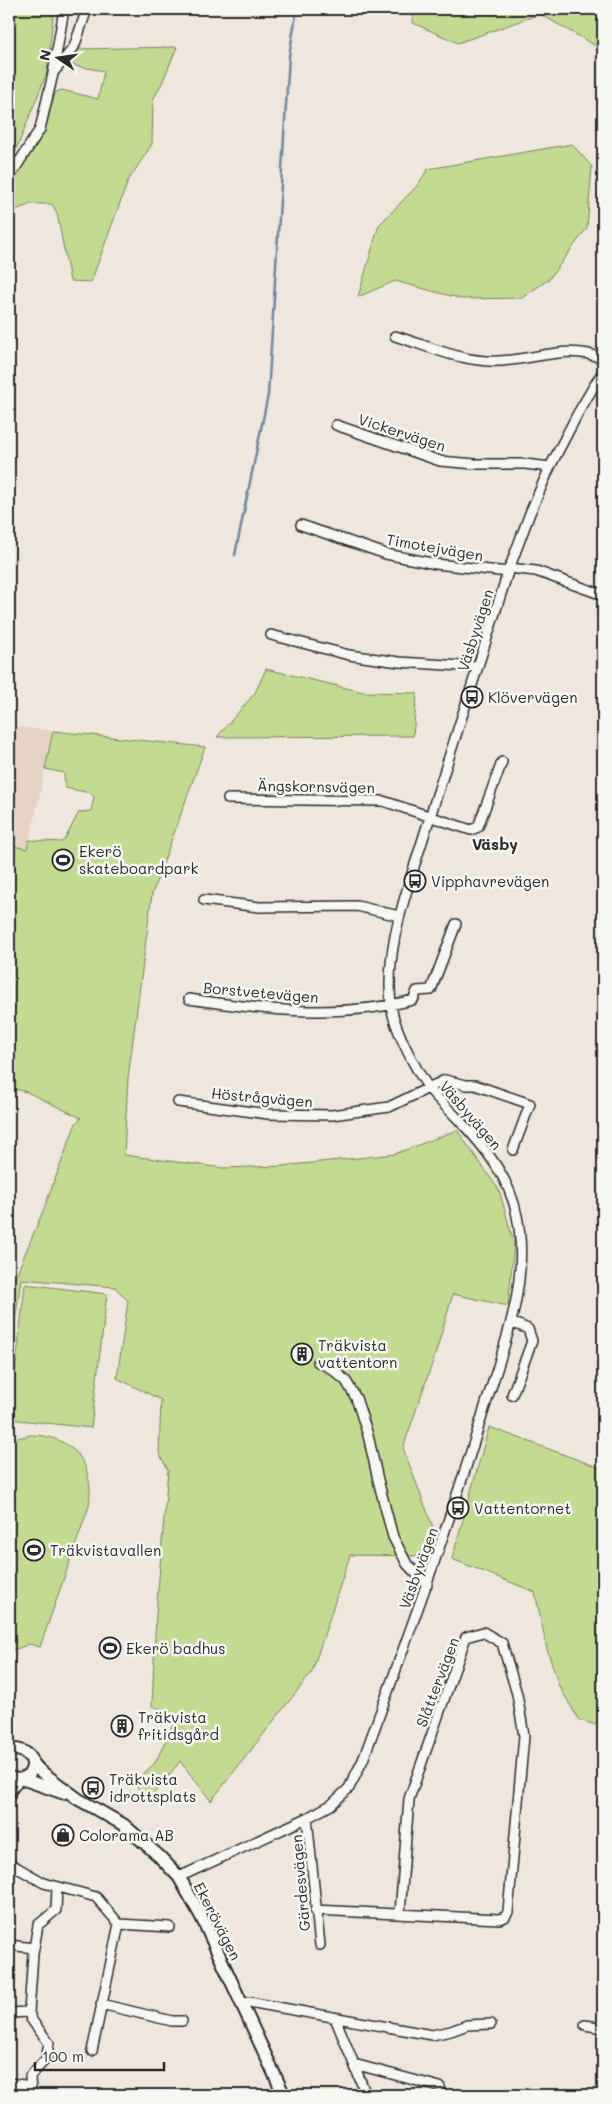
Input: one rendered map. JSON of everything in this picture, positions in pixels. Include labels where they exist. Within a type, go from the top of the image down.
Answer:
[{"type":"main road","name":"Ekerövägen","points":[[11,1750],[28,1754],[38,1770],[78,1799],[124,1825],[179,1876],[201,1916],[284,2095]]},
{"type":"main road","points":[[17,1778],[31,1772],[32,1762]]},
{"type":"main road","name":"Ekerövägen","points":[[17,1778],[78,1799]]},
{"type":"street","points":[[9,178],[40,129],[53,74],[64,9]]},
{"type":"street","points":[[53,74],[74,47],[87,9]]},
{"type":"street","points":[[9,155],[16,166]]},
{"type":"street","points":[[395,336],[462,357],[498,362],[576,351],[590,353],[603,359]]},
{"type":"street","name":"Väsbyvägen","points":[[179,1876],[307,1818],[330,1805],[349,1788],[363,1760],[427,1585],[465,1473],[511,1322],[521,1270],[517,1216],[505,1181],[485,1148],[429,1088],[406,1050],[391,1006],[390,960],[399,916],[509,570],[530,513],[550,467],[578,413],[603,371]]},
{"type":"street","name":"Vickervägen","points":[[336,425],[440,461],[525,464],[550,467]]},
{"type":"street","name":"Timotejvägen","points":[[301,525],[386,554],[436,564],[536,571],[603,595]]},
{"type":"street","points":[[271,635],[348,655],[399,662],[478,667]]},
{"type":"street","name":"Ängskornsvägen","points":[[228,799],[383,801],[471,830],[478,827],[502,762]]},
{"type":"street","points":[[204,900],[259,907],[357,906],[399,916]]},
{"type":"street","name":"Borstvetevägen","points":[[189,999],[250,1008],[319,1012],[391,1006],[413,1000],[417,991],[431,990],[456,924]]},
{"type":"street","name":"Höstrågvägen","points":[[178,1102],[268,1114],[332,1115],[389,1107],[445,1080],[475,1085],[530,1104],[513,1150]]},
{"type":"street","points":[[511,1322],[528,1329],[532,1341],[512,1395]]},
{"type":"street","points":[[318,1362],[332,1369],[346,1381],[356,1398],[368,1435],[393,1537],[407,1564],[427,1585]]},
{"type":"street","name":"Slåttervägen","points":[[315,1910],[499,1919],[505,1917],[508,1912],[524,1736],[518,1694],[502,1642],[483,1632],[466,1637],[409,1799],[400,1913]]},
{"type":"street","points":[[9,1792],[17,1778]]},
{"type":"street","name":"Gärdesvägen","points":[[307,1818],[320,1946]]},
{"type":"street","points":[[9,1864],[44,1883],[96,1896],[119,1924],[170,1927]]},
{"type":"street","points":[[9,2083],[31,2091],[30,2076],[46,2058],[49,2043],[31,2019],[29,2012],[34,1948],[38,1925],[56,1910],[57,1887]]},
{"type":"street","points":[[92,2051],[119,1924]]},
{"type":"street","points":[[9,1945],[34,1948]]},
{"type":"street","points":[[241,2004],[249,2002],[432,2035],[451,2032],[467,2025],[491,2024]]},
{"type":"street","points":[[101,2004],[172,2021],[182,2021]]},
{"type":"street","points":[[9,2014],[29,2012]]},
{"type":"street","points":[[335,2018],[366,2095]]},
{"type":"street","points":[[585,2026],[603,2028]]},
{"type":"street","points":[[354,2064],[440,2087]]},
{"type":"shaded area","points":[[9,726],[53,731],[28,849],[9,845]]},
{"type":"green space","points":[[9,9],[54,9],[47,72],[9,168]]},
{"type":"green space","points":[[413,9],[603,9],[603,50],[540,14],[458,43],[413,23]]},
{"type":"green space","points":[[177,47],[153,100],[152,144],[128,181],[91,282],[70,281],[57,213],[52,204],[31,204],[10,212],[12,196],[10,187],[45,127],[56,92],[62,90],[98,99],[104,71],[71,65],[77,49]]},
{"type":"green space","points":[[572,144],[592,167],[587,228],[549,279],[522,298],[462,299],[395,281],[358,297],[379,225],[417,186],[428,169]]},
{"type":"green space","points":[[266,669],[363,692],[417,693],[413,736],[217,737],[255,693]]},
{"type":"green space","points":[[53,731],[205,747],[152,894],[128,1078],[124,1155],[223,1168],[283,1166],[395,1154],[457,1130],[499,1190],[514,1243],[508,1306],[453,1294],[435,1355],[403,1448],[434,1530],[422,1556],[350,1555],[312,1672],[211,1801],[180,1761],[149,1800],[133,1783],[155,1763],[177,1716],[152,1706],[156,1614],[168,1470],[159,1453],[161,1400],[117,1378],[128,1301],[115,1287],[21,1279],[9,1367],[9,1292],[43,1211],[76,1123],[81,1118],[27,1092],[9,1088],[9,845],[27,849],[29,840],[61,842],[65,839],[79,812],[91,811],[94,797],[91,793],[65,788],[64,773],[45,769]]},
{"type":"green space","points":[[25,1284],[107,1294],[91,1428],[10,1419]]},
{"type":"green space","points":[[489,1427],[603,1469],[603,1727],[579,1720],[559,1686],[547,1649],[535,1592],[452,1559]]},
{"type":"green space","points":[[30,1435],[45,1436],[59,1440],[78,1455],[85,1466],[89,1478],[89,1506],[40,1647],[29,1644],[9,1652],[9,1443]]},
{"type":"waterway","points":[[235,555],[268,395],[289,56],[297,9]]},
{"type":"place","name":"Klövervägen","points":[[472,697]]},
{"type":"place","name":"Ekerö skateboardpark","points":[[63,860]]},
{"type":"place","name":"Vipphavrevägen","points":[[415,881]]},
{"type":"place","name":"Träkvista vattentorn","points":[[302,1354]]},
{"type":"place","name":"Vattentornet","points":[[458,1508]]},
{"type":"place","name":"Träkvistavallen","points":[[34,1550]]},
{"type":"place","name":"Ekerö badhus","points":[[110,1648]]},
{"type":"place","name":"Träkvista fritidsgård","points":[[122,1726]]},
{"type":"place","name":"Träkvista idrottsplats","points":[[93,1788]]},
{"type":"place","name":"Colorama AB","points":[[63,1835]]},
{"type":"district","name":"Väsby","points":[[495,843]]}]
